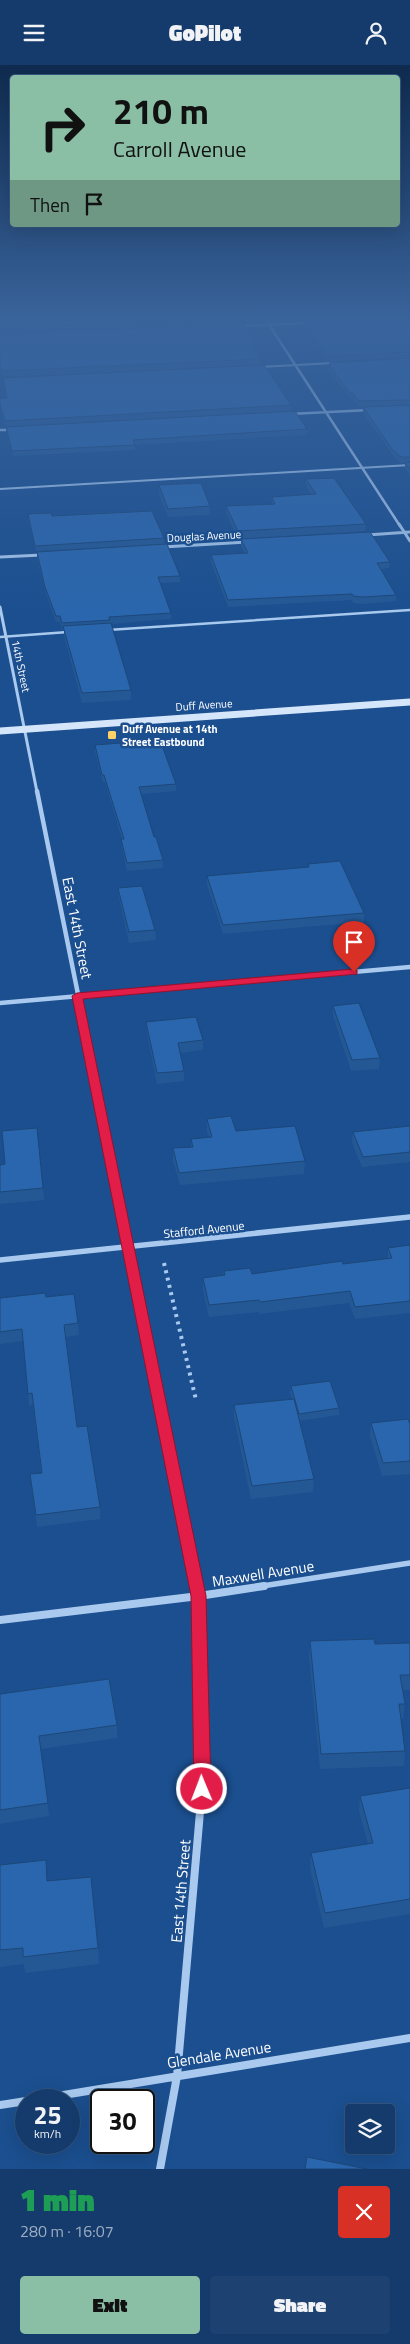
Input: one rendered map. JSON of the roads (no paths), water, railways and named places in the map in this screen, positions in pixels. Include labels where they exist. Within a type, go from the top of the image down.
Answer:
[{"type":"main road","name":"Duff Avenue","points":[[0,731],[410,702]]},
{"type":"street","points":[[330,418],[410,541]]},
{"type":"street","points":[[0,430],[20,429]]},
{"type":"street","points":[[364,535],[410,532]]},
{"type":"street","name":"Douglas Avenue","points":[[160,547],[248,542]]},
{"type":"street","points":[[0,557],[43,555]]},
{"type":"street","name":"14th Street","points":[[0,607],[26,729]]},
{"type":"street","name":"East 14th Street","points":[[26,729],[77,996],[199,1596],[202,1789],[177,2076],[160,2169]]},
{"type":"street","points":[[0,1003],[410,967]]},
{"type":"street","name":"Stafford Avenue","points":[[0,1261],[410,1217]]},
{"type":"street","name":"Maxwell Avenue","points":[[0,1620],[199,1596],[410,1563]]},
{"type":"street","name":"Glendale Avenue","points":[[80,2092],[410,2038]]},
{"type":"street","points":[[0,2105],[15,2103]]},
{"type":"lane","points":[[0,489],[410,465]]},
{"type":"lane","points":[[102,630],[410,610]]},
{"type":"lane","points":[[0,637],[73,632]]},
{"type":"place","name":"Duff Avenue at 14th Street Eastbound","points":[[112,735]]}]
